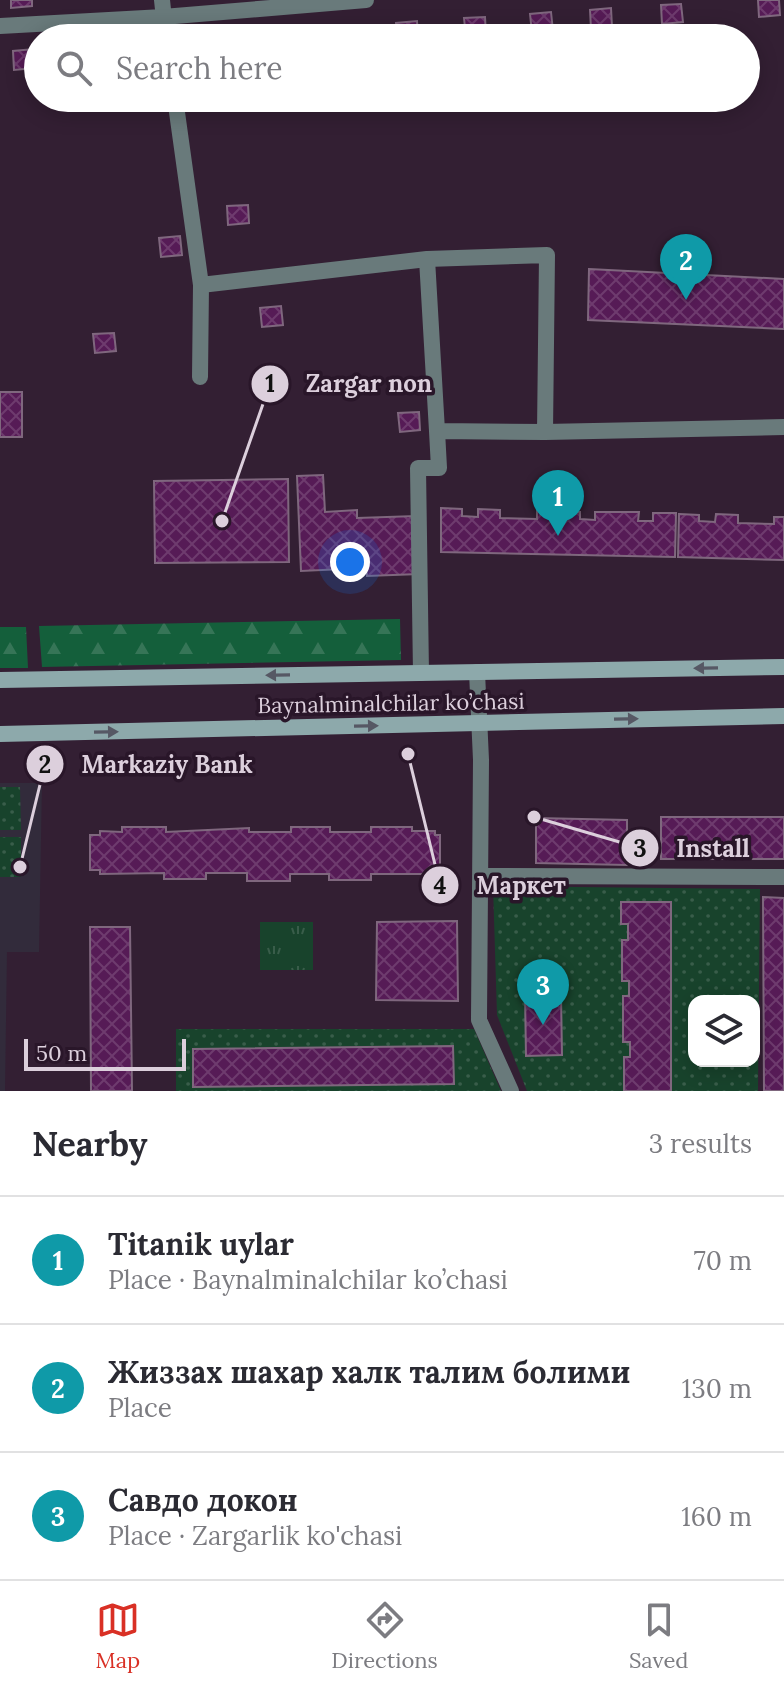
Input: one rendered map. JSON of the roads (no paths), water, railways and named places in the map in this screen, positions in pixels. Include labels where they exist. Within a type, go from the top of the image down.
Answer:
[{"type":"main road","name":"Baynalminalchilar ko’chasi","points":[[0,680],[784,667]]},
{"type":"main road","name":"Baynalminalchilar ko’chasi","points":[[0,734],[784,716]]},
{"type":"street","points":[[162,0],[164,24]]},
{"type":"street","points":[[36,24],[366,0]]},
{"type":"street","points":[[0,26],[24,25]]},
{"type":"street","points":[[177,112],[201,285],[200,377]]},
{"type":"street","points":[[201,285],[427,259],[547,255],[545,432]]},
{"type":"street","points":[[421,673],[418,468],[439,468],[427,259]]},
{"type":"street","points":[[437,431],[784,427]]},
{"type":"street","points":[[477,672],[480,723],[479,1020],[511,1091]]},
{"type":"street","points":[[480,876],[784,877]]},
{"type":"place","name":"Жиззах шахар халк талим болими","points":[[686,300]]},
{"type":"place","name":"Zargar non","points":[[222,521]]},
{"type":"place","name":"Titanik uylar","points":[[558,536]]},
{"type":"place","name":"Маркет","points":[[408,754]]},
{"type":"place","name":"Install","points":[[534,817]]},
{"type":"place","name":"Markaziy Bank","points":[[20,867]]},
{"type":"place","name":"Cавдо докон","points":[[543,1025]]}]
